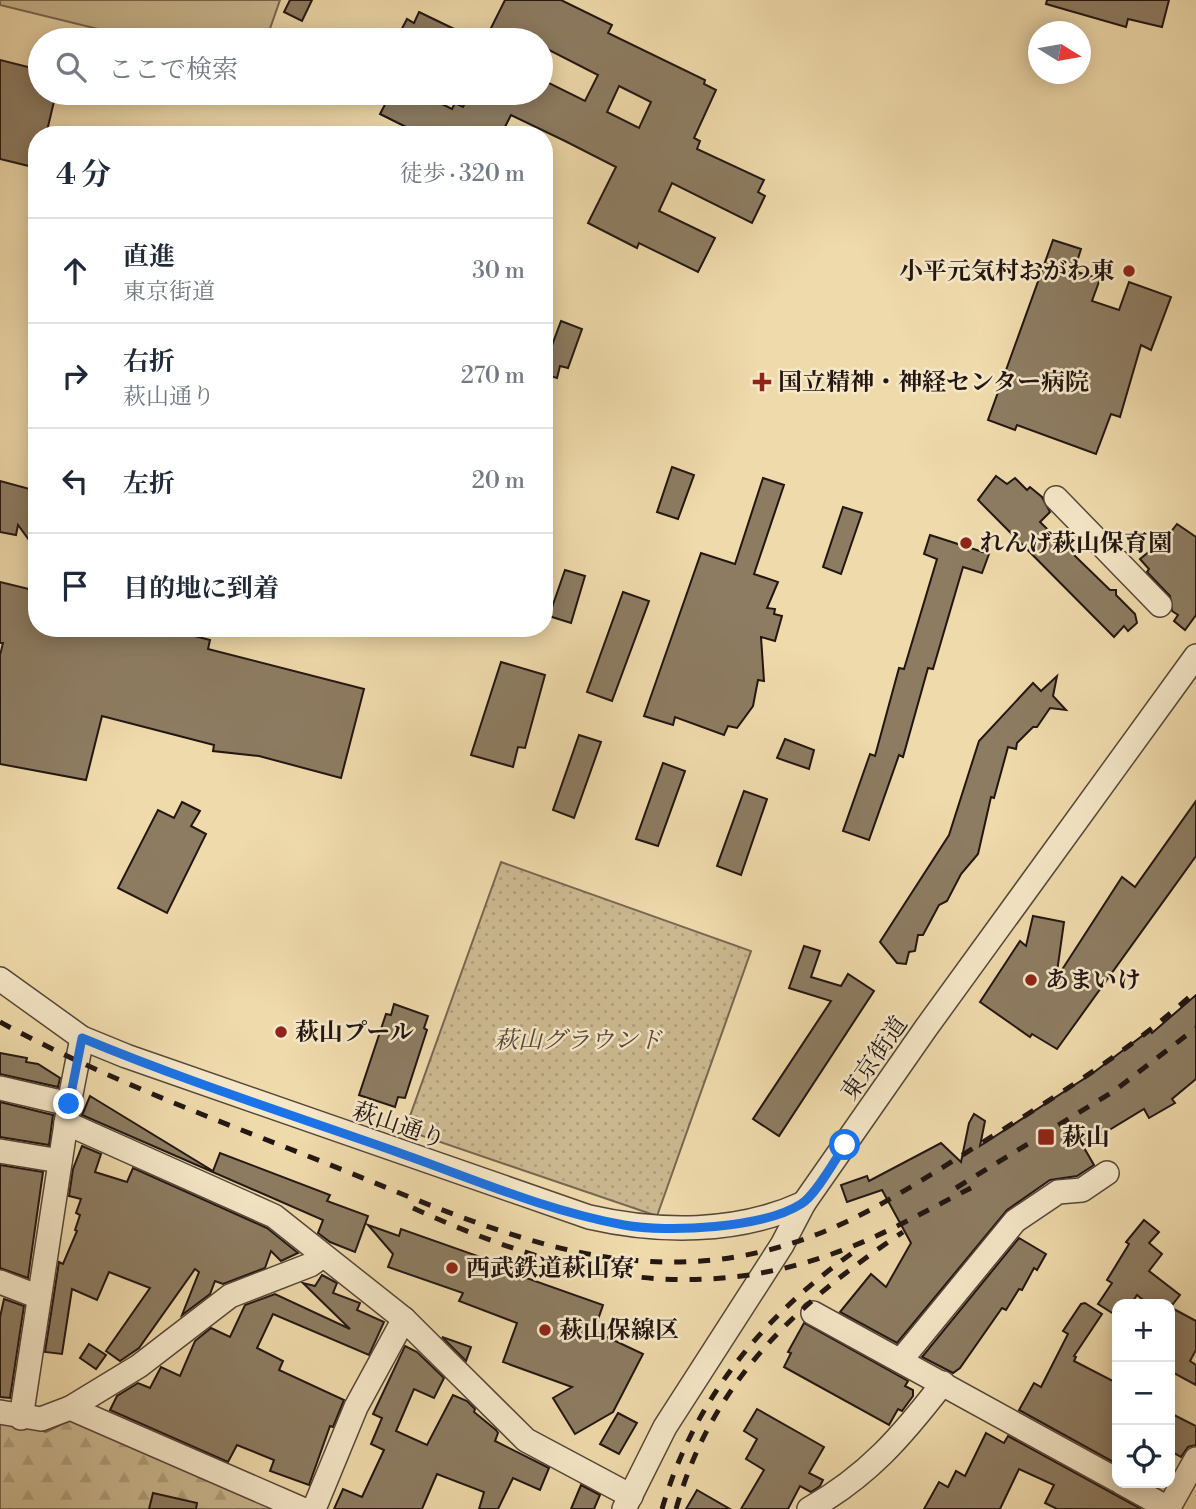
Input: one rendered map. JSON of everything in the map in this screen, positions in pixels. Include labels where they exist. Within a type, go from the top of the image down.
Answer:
[{"type":"street","points":[[1056,498],[1160,606]]},
{"type":"street","name":"東京街道","points":[[627,1502],[665,1427],[782,1245],[804,1203],[926,1028],[1196,656]]},
{"type":"street","name":"萩山通り","points":[[0,979],[82,1038],[173,1073],[556,1208],[613,1222],[665,1230],[704,1227],[769,1216],[804,1203]]},
{"type":"street","points":[[82,1038],[67,1114],[39,1297],[10,1415],[41,1419],[70,1408],[139,1366],[230,1296],[310,1265],[323,1256]]},
{"type":"street","points":[[0,1088],[67,1114],[274,1216],[404,1319],[526,1440],[627,1502]]},
{"type":"street","points":[[0,1150],[60,1161]]},
{"type":"street","points":[[901,1360],[1015,1221],[1058,1192],[1082,1190],[1107,1173]]},
{"type":"street","points":[[0,1282],[39,1297]]},
{"type":"street","points":[[813,1313],[1112,1477]]},
{"type":"street","points":[[314,1509],[356,1407],[404,1319]]},
{"type":"street","points":[[809,1509],[840,1492],[899,1440],[943,1383]]},
{"type":"street","points":[[70,1408],[302,1509]]},
{"type":"street","points":[[1131,1488],[1168,1509],[1196,1460]]},
{"type":"green space","points":[[0,0],[280,0],[270,28],[94,28],[0,5]]},
{"type":"green space","name":"萩山グラウンド","points":[[501,862],[751,951],[657,1216],[405,1130]]},
{"type":"green space","points":[[79,1416],[278,1509],[0,1509],[0,1419],[46,1432]]},
{"type":"building","points":[[290,0],[312,0],[302,21],[284,12]]},
{"type":"building","points":[[505,0],[561,0],[612,25],[608,33],[705,80],[704,84],[716,90],[694,138],[700,141],[697,149],[764,180],[758,192],[765,196],[752,223],[672,183],[659,211],[715,238],[698,272],[639,243],[637,248],[588,223],[616,167],[553,135],[553,126],[534,126],[511,115],[506,126],[404,126],[380,114],[385,105],[444,105],[452,109],[454,105],[553,105],[553,85],[585,101],[598,75],[553,52],[553,28],[491,28]],"holes":[[[619,86],[651,102],[639,128],[607,112]]]},
{"type":"building","points":[[1047,0],[1169,0],[1162,27],[1128,19],[1126,27],[1046,4]]},
{"type":"building","points":[[419,12],[452,28],[402,28],[407,19],[414,23]]},
{"type":"building","points":[[0,60],[28,67],[28,105],[53,105],[48,126],[28,126],[28,166],[0,159]]},
{"type":"building","points":[[1053,240],[1081,249],[1074,271],[1100,279],[1092,301],[1119,310],[1129,282],[1171,297],[1151,350],[1141,345],[1120,417],[1111,414],[1096,454],[1017,425],[1015,430],[988,420]]},
{"type":"building","points":[[561,321],[582,329],[568,368],[560,366],[557,378],[553,377],[553,343]]},
{"type":"building","points":[[672,467],[694,475],[678,519],[657,512]]},
{"type":"building","points":[[996,476],[1007,484],[1015,478],[1027,490],[1030,487],[1042,497],[1050,512],[1040,522],[1110,590],[1116,590],[1116,595],[1135,614],[1137,623],[1128,631],[1124,626],[1114,637],[978,500]]},
{"type":"building","points":[[763,478],[784,485],[754,574],[778,582],[767,608],[775,609],[774,614],[782,616],[775,641],[761,637],[764,681],[758,680],[753,706],[737,728],[728,726],[724,735],[675,717],[673,725],[644,716],[701,553],[735,564]]},
{"type":"building","points":[[0,481],[28,489],[28,539],[18,525],[16,535],[0,532]]},
{"type":"building","points":[[843,507],[862,513],[841,574],[823,567]]},
{"type":"building","points":[[1177,524],[1196,537],[1196,615],[1185,630],[1174,621],[1178,615],[1172,611],[1170,596],[1147,572],[1149,569],[1140,559],[1151,550],[1157,538],[1163,542]]},
{"type":"building","points":[[930,535],[989,554],[982,573],[963,567],[933,669],[928,668],[903,757],[899,755],[869,840],[843,831],[870,754],[875,756],[899,668],[904,669],[937,559],[924,554]]},
{"type":"building","points":[[565,570],[585,576],[571,623],[553,617],[553,604]]},
{"type":"building","points":[[0,582],[28,589],[28,637],[198,637],[210,640],[208,649],[364,689],[341,778],[259,756],[213,751],[214,745],[102,716],[86,780],[0,764],[0,655],[3,643],[0,643]]},
{"type":"building","points":[[623,592],[649,601],[612,701],[587,692]]},
{"type":"building","points":[[501,662],[545,675],[525,748],[518,747],[513,767],[471,755]]},
{"type":"building","points":[[1057,676],[1053,696],[1066,710],[1050,708],[1037,727],[1033,727],[1017,743],[1016,749],[1008,747],[994,798],[991,797],[978,854],[961,874],[947,901],[939,905],[923,935],[918,935],[915,951],[909,952],[906,964],[897,963],[880,942],[949,835],[979,741],[1033,683],[1041,691]]},
{"type":"building","points":[[579,735],[601,742],[574,818],[553,810]]},
{"type":"building","points":[[785,739],[814,750],[809,769],[777,758]]},
{"type":"building","points":[[663,763],[685,771],[658,846],[636,839]]},
{"type":"building","points":[[744,791],[767,799],[741,875],[717,866]]},
{"type":"building","points":[[1196,801],[1196,856],[1057,1049],[1032,1034],[1030,1037],[980,1002],[1020,941],[1026,946],[1033,916],[1064,922],[1056,979],[1122,877],[1135,887]]},
{"type":"building","points":[[182,802],[200,811],[191,826],[206,834],[167,913],[118,888],[158,810],[174,818]]},
{"type":"building","points":[[804,946],[820,951],[811,977],[841,986],[848,974],[874,991],[779,1136],[753,1119],[831,1001],[789,988]]},
{"type":"building","points":[[1196,995],[1196,1079],[1172,1099],[1175,1103],[1149,1118],[1144,1109],[1083,1146],[1094,1165],[1077,1176],[1050,1180],[1007,1210],[897,1343],[840,1312],[871,1274],[886,1287],[911,1243],[882,1190],[847,1202],[841,1185],[867,1176],[869,1181],[941,1143],[961,1162],[969,1123],[974,1114],[985,1121],[980,1146],[1093,1073],[1150,1030],[1152,1033]]},
{"type":"building","points":[[394,1004],[428,1016],[424,1028],[427,1030],[405,1098],[398,1097],[395,1107],[359,1095],[386,1014],[391,1015]]},
{"type":"building","points":[[0,1053],[27,1058],[26,1062],[38,1064],[60,1078],[58,1087],[0,1074]]},
{"type":"building","points":[[90,1096],[213,1171],[220,1153],[330,1195],[327,1201],[368,1216],[355,1252],[330,1242],[318,1233],[323,1220],[82,1115]]},
{"type":"building","points":[[0,1102],[53,1115],[49,1145],[0,1137]]},
{"type":"building","points":[[82,1146],[101,1154],[95,1172],[127,1182],[133,1168],[267,1228],[298,1253],[281,1261],[271,1251],[265,1268],[223,1284],[215,1281],[210,1294],[182,1315],[199,1272],[195,1269],[139,1348],[120,1361],[106,1351],[150,1288],[109,1272],[97,1300],[72,1289],[62,1354],[45,1352],[59,1262],[63,1264],[77,1231],[75,1230],[80,1215],[76,1213],[81,1199],[69,1196],[73,1169]]},
{"type":"building","points":[[0,1165],[43,1172],[28,1278],[0,1268]]},
{"type":"building","points":[[1144,1220],[1159,1232],[1149,1243],[1162,1254],[1149,1271],[1180,1295],[1175,1301],[1175,1299],[1142,1299],[1137,1295],[1134,1299],[1112,1299],[1112,1313],[1098,1304],[1112,1283],[1107,1280],[1129,1244],[1126,1242]]},
{"type":"building","points":[[368,1225],[399,1236],[401,1229],[517,1270],[515,1274],[603,1305],[594,1331],[643,1354],[613,1412],[575,1434],[553,1398],[572,1387],[503,1362],[517,1323],[459,1301],[463,1293],[388,1267],[393,1254]]},
{"type":"building","points":[[1019,1238],[1046,1254],[1006,1310],[1002,1308],[960,1368],[953,1373],[922,1357]]},
{"type":"building","points":[[322,1275],[337,1283],[333,1293],[360,1303],[357,1310],[384,1322],[369,1355],[273,1314],[257,1348],[283,1361],[279,1370],[344,1400],[333,1427],[330,1426],[309,1485],[270,1471],[274,1460],[237,1445],[228,1462],[110,1410],[117,1396],[138,1383],[150,1388],[161,1367],[180,1376],[195,1341],[211,1328],[230,1337],[245,1305],[275,1294],[350,1329],[303,1283],[315,1286]]},
{"type":"building","points":[[4,1299],[24,1306],[10,1398],[0,1397],[0,1317]]},
{"type":"building","points":[[1085,1303],[1102,1314],[1074,1356],[1074,1361],[1112,1380],[1112,1461],[1019,1410],[1034,1383],[1041,1387],[1068,1334],[1063,1331],[1081,1304]]},
{"type":"building","points":[[1175,1310],[1196,1321],[1196,1350],[1190,1361],[1196,1365],[1196,1385],[1175,1374]]},
{"type":"building","points":[[804,1323],[908,1381],[905,1386],[913,1390],[913,1396],[902,1411],[898,1409],[889,1425],[784,1367],[791,1353],[788,1352]]},
{"type":"building","points":[[442,1337],[471,1347],[466,1361]]},
{"type":"building","points":[[89,1344],[106,1355],[96,1369],[80,1358]]},
{"type":"building","points":[[405,1346],[417,1352],[444,1378],[434,1398],[414,1389],[396,1431],[427,1445],[453,1395],[467,1401],[475,1409],[474,1412],[496,1430],[498,1433],[495,1441],[549,1468],[540,1490],[513,1478],[498,1509],[479,1509],[484,1492],[437,1474],[422,1509],[334,1509],[343,1489],[362,1497],[384,1450],[371,1444],[382,1418],[373,1414]]},
{"type":"building","points":[[757,1409],[824,1447],[809,1473],[823,1480],[820,1486],[811,1492],[800,1486],[788,1509],[741,1509],[764,1470],[746,1459],[757,1439],[744,1431]]},
{"type":"building","points":[[618,1413],[637,1423],[619,1454],[600,1444]]},
{"type":"building","points":[[1175,1416],[1196,1426],[1196,1445],[1188,1447],[1181,1457],[1175,1454]]},
{"type":"building","points":[[986,1433],[1004,1443],[1008,1436],[1141,1509],[1057,1509],[1045,1503],[1054,1485],[1019,1469],[1000,1509],[924,1509],[939,1482],[948,1487],[956,1471],[965,1476]]},
{"type":"building","points":[[581,1485],[600,1495],[594,1509],[571,1509]]},
{"type":"building","points":[[697,1490],[730,1509],[686,1509]]},
{"type":"building","points":[[153,1493],[197,1503],[196,1509],[149,1509]]},
{"type":"railway","points":[[0,1022],[80,1062],[162,1098],[448,1212],[508,1233],[567,1250],[628,1260],[689,1262],[753,1254],[818,1234],[881,1204],[1091,1072],[1145,1034],[1196,991]]},
{"type":"railway","points":[[956,1188],[1114,1091],[1196,1028]]},
{"type":"railway","points":[[413,1208],[516,1249],[567,1264],[619,1274],[671,1279],[723,1278],[777,1270],[832,1254],[885,1232],[971,1188]]},
{"type":"railway","points":[[676,1509],[692,1463],[712,1422],[763,1349],[828,1287],[903,1232]]},
{"type":"railway","points":[[662,1509],[693,1431],[736,1363],[791,1303],[855,1251]]},
{"type":"place","name":"小平元気村おがわ東","points":[[1129,271]]},
{"type":"place","name":"国立精神・神経センター病院","points":[[762,382]]},
{"type":"place","name":"れんげ萩山保育園","points":[[966,543]]},
{"type":"place","name":"あまいけ","points":[[1031,980]]},
{"type":"place","name":"萩山プール","points":[[281,1032]]},
{"type":"place","name":"萩山","points":[[1046,1137]]},
{"type":"place","name":"西武鉄道萩山寮","points":[[452,1268]]},
{"type":"place","name":"萩山保線区","points":[[545,1330]]},
{"type":"route","points":[[69,1104],[82,1038],[125,1056],[556,1208],[625,1225],[665,1230],[704,1227],[769,1216],[804,1203],[845,1145]]}]
